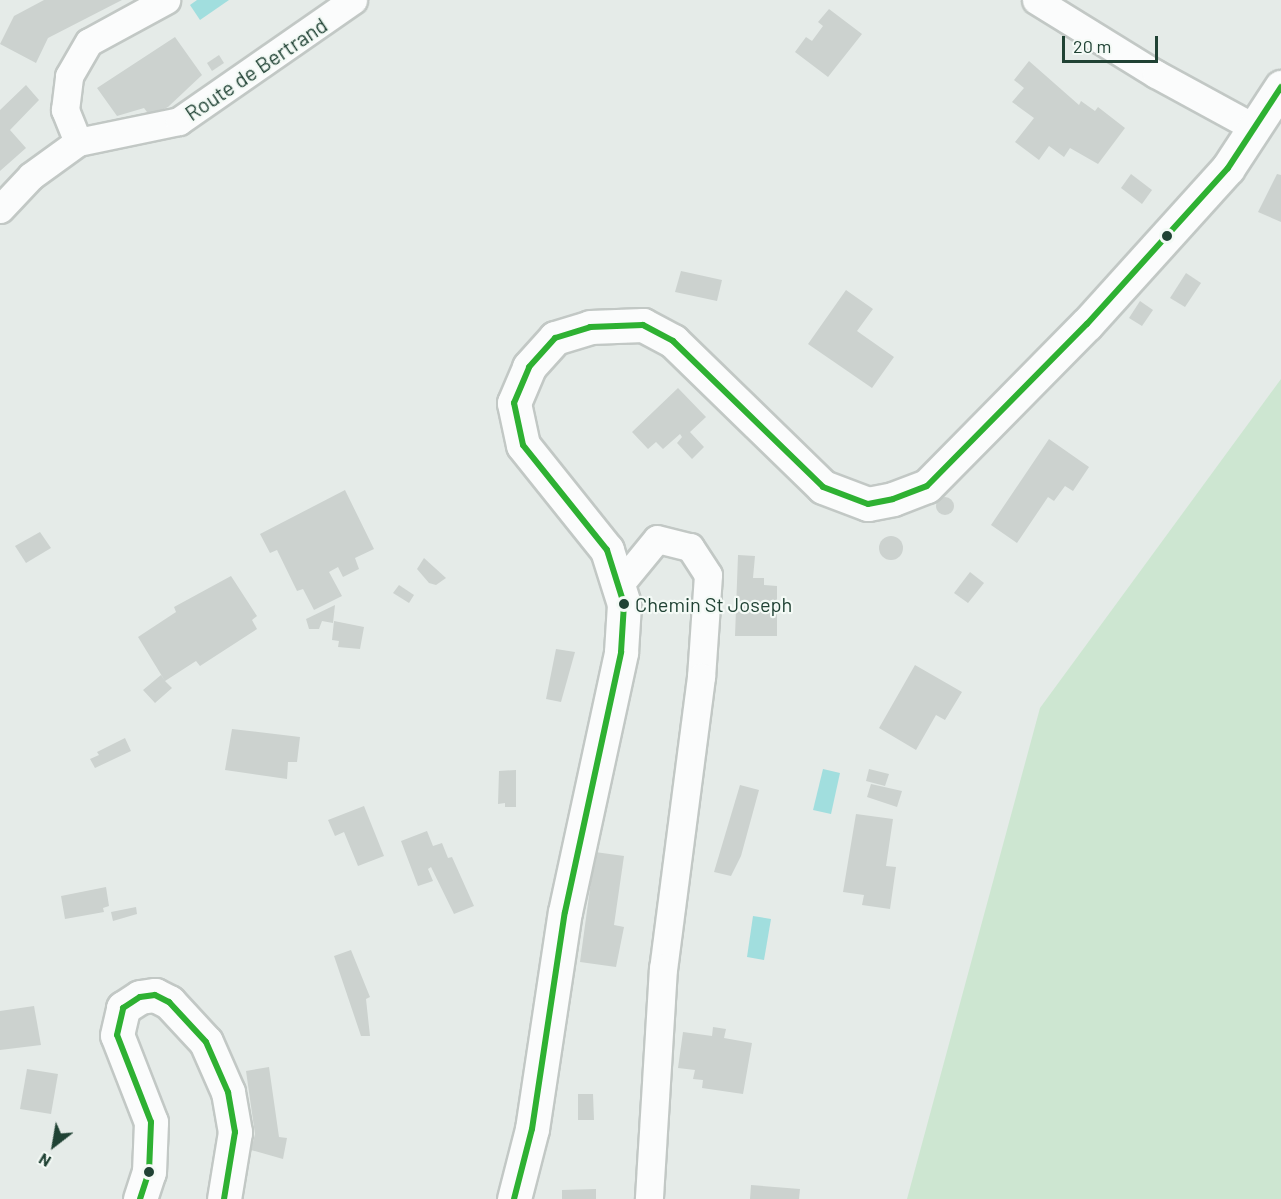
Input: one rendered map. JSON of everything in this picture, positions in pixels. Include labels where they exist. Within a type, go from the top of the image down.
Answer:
[{"type":"street","points":[[78,142],[65,110],[69,76],[89,42],[166,0]]},
{"type":"street","name":"Route de Bertrand","points":[[0,209],[31,176],[78,142],[179,121],[353,0]]},
{"type":"street","points":[[1036,0],[1156,74],[1255,128]]},
{"type":"street","points":[[514,1199],[532,1129],[565,912],[621,652],[624,604],[620,584],[606,550],[522,445],[514,403],[529,367],[555,338],[590,327],[643,325],[673,341],[823,487],[868,504],[893,499],[927,486],[1087,324],[1228,168],[1281,87]]},
{"type":"street","points":[[620,584],[657,539],[690,547],[708,575],[701,677],[663,968],[649,1199]]},
{"type":"street","points":[[140,1199],[149,1172],[151,1122],[117,1035],[123,1008],[140,997],[155,995],[169,1002],[206,1042],[228,1092],[235,1132],[224,1199]]},
{"type":"green space","points":[[1281,379],[1281,1199],[907,1199],[1040,708]]},
{"type":"water","points":[[197,0],[229,0],[200,20],[190,5]]},
{"type":"water","points":[[823,769],[840,773],[831,814],[813,810]]},
{"type":"water","points":[[753,916],[771,919],[764,960],[747,957]]},
{"type":"building","points":[[44,0],[122,0],[48,38],[36,63],[0,44],[14,16]]},
{"type":"building","points":[[829,9],[862,34],[828,77],[795,52],[806,37],[812,41],[823,26],[818,22]]},
{"type":"building","points":[[175,37],[202,75],[168,107],[150,116],[144,108],[117,116],[97,88]]},
{"type":"building","points":[[219,55],[224,63],[212,71],[207,63]]},
{"type":"building","points":[[1029,61],[1079,105],[1081,101],[1095,111],[1098,107],[1125,128],[1098,164],[1070,148],[1064,157],[1049,146],[1039,160],[1015,142],[1034,118],[1012,102],[1024,88],[1014,80]]},
{"type":"building","points":[[26,85],[39,100],[10,130],[26,148],[0,171],[0,110]]},
{"type":"building","points":[[1131,174],[1152,190],[1142,204],[1121,188]]},
{"type":"building","points":[[1277,174],[1281,175],[1281,222],[1258,212]]},
{"type":"building","points":[[681,271],[722,280],[717,301],[675,292]]},
{"type":"building","points":[[1186,273],[1201,283],[1185,307],[1170,298]]},
{"type":"building","points":[[846,290],[873,309],[857,331],[894,357],[872,388],[808,344]]},
{"type":"building","points":[[1140,301],[1153,310],[1142,326],[1129,318]]},
{"type":"building","points":[[678,388],[706,417],[690,432],[704,447],[692,459],[677,443],[682,437],[680,434],[663,449],[656,442],[648,449],[632,432]]},
{"type":"building","points":[[1049,439],[1089,467],[1073,491],[1065,486],[1054,501],[1048,497],[1017,543],[991,525]]},
{"type":"building","points":[[345,490],[374,549],[355,558],[359,569],[343,577],[338,567],[329,572],[342,596],[314,610],[303,589],[297,591],[277,550],[270,553],[260,534]]},
{"type":"building","points":[[945,497],[951,500],[954,506],[951,512],[945,515],[939,512],[936,506],[939,500]]},
{"type":"building","points":[[40,532],[51,548],[26,563],[15,546]]},
{"type":"building","points":[[891,536],[900,539],[903,548],[900,557],[891,560],[882,557],[879,548],[882,539]]},
{"type":"building","points":[[738,555],[755,556],[753,578],[764,578],[764,585],[777,586],[777,636],[735,636]]},
{"type":"building","points":[[424,558],[446,578],[436,585],[429,583],[417,569]]},
{"type":"building","points":[[970,572],[984,583],[968,603],[954,593]]},
{"type":"building","points":[[231,576],[257,616],[252,620],[257,629],[200,666],[196,661],[165,681],[138,637],[176,612],[174,607]]},
{"type":"building","points":[[399,585],[414,595],[409,603],[393,593]]},
{"type":"building","points":[[335,605],[333,623],[322,621],[319,629],[309,629],[306,619]]},
{"type":"building","points":[[334,621],[364,627],[360,649],[338,647],[339,641],[332,640]]},
{"type":"building","points":[[556,649],[575,652],[561,702],[546,699]]},
{"type":"building","points":[[915,665],[962,692],[945,720],[936,715],[916,750],[879,728]]},
{"type":"building","points":[[161,675],[172,688],[155,703],[143,690]]},
{"type":"building","points":[[232,729],[300,737],[297,762],[288,762],[287,779],[225,770]]},
{"type":"building","points":[[125,738],[131,751],[95,768],[90,759],[99,755],[97,752]]},
{"type":"building","points":[[869,769],[889,774],[885,786],[866,781]]},
{"type":"building","points":[[516,770],[516,807],[505,807],[505,803],[498,804],[499,771]]},
{"type":"building","points":[[871,784],[902,791],[897,807],[867,797]]},
{"type":"building","points":[[740,785],[759,790],[741,856],[731,876],[714,872]]},
{"type":"building","points":[[364,806],[384,856],[358,866],[344,832],[335,836],[328,820]]},
{"type":"building","points":[[856,814],[893,819],[886,866],[896,867],[890,909],[862,905],[864,895],[843,892]]},
{"type":"building","points":[[427,831],[433,846],[442,843],[448,858],[452,857],[474,906],[454,914],[431,867],[428,869],[433,881],[418,886],[401,841]]},
{"type":"building","points":[[595,852],[624,856],[614,925],[624,927],[616,967],[580,962]]},
{"type":"building","points":[[106,887],[109,906],[103,908],[104,912],[65,919],[61,896]]},
{"type":"building","points":[[136,907],[137,914],[113,921],[111,912]]},
{"type":"building","points":[[351,950],[370,997],[366,999],[370,1036],[361,1036],[334,956]]},
{"type":"building","points":[[34,1006],[41,1045],[0,1050],[0,1011]]},
{"type":"building","points":[[713,1027],[726,1029],[724,1038],[752,1043],[743,1094],[702,1088],[703,1080],[693,1079],[695,1070],[678,1068],[683,1032],[712,1036]]},
{"type":"building","points":[[269,1067],[279,1137],[287,1138],[283,1159],[251,1150],[255,1134],[246,1071]]},
{"type":"building","points":[[27,1069],[58,1074],[51,1114],[20,1109]]},
{"type":"building","points":[[578,1094],[593,1094],[594,1120],[578,1120]]},
{"type":"building","points":[[751,1185],[800,1189],[799,1199],[750,1199]]},
{"type":"building","points":[[596,1189],[596,1199],[562,1199],[562,1190]]},
{"type":"transit line","points":[[514,1199],[532,1129],[565,912],[621,652],[624,604],[607,550],[523,445],[514,403],[529,367],[555,338],[590,327],[643,325],[673,341],[823,487],[868,504],[893,499],[927,486],[1087,324],[1228,168],[1281,87]]},
{"type":"transit line","points":[[140,1199],[149,1172],[151,1122],[117,1035],[123,1008],[140,997],[155,995],[169,1002],[206,1042],[228,1092],[235,1132],[224,1199]]},
{"type":"place","name":"Chemin St Joseph","points":[[624,604]]}]
